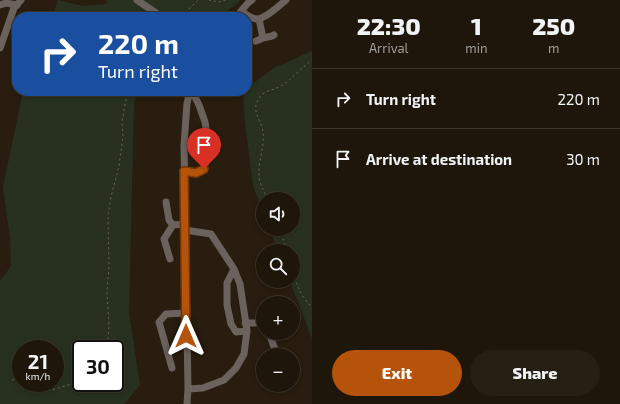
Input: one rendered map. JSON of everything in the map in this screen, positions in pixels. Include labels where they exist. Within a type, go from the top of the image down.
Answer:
[{"type":"street","points":[[137,0],[155,12]]},
{"type":"street","points":[[241,11],[252,0]]},
{"type":"street","points":[[252,18],[256,19],[266,15],[286,0]]},
{"type":"street","points":[[0,5],[19,2]]},
{"type":"street","points":[[13,12],[19,2]]},
{"type":"street","points":[[0,48],[12,14]]},
{"type":"street","points":[[259,18],[263,38]]},
{"type":"street","points":[[256,41],[274,35]]},
{"type":"street","points":[[187,404],[184,145],[187,104],[189,96]]},
{"type":"street","points":[[184,171],[196,173],[204,169],[209,146],[205,122],[194,96]]},
{"type":"street","points":[[166,202],[169,220],[173,224],[211,234],[234,269],[240,284],[247,331],[244,354],[236,368],[224,380],[203,388],[188,389]]},
{"type":"street","points":[[170,259],[164,240],[173,224]]},
{"type":"street","points":[[234,269],[227,283],[227,305],[231,324],[236,332],[247,331]]},
{"type":"street","points":[[172,368],[160,322],[166,314],[186,313]]},
{"type":"street","points":[[246,323],[256,323]]},
{"type":"path","points":[[184,12],[198,0]]},
{"type":"path","points":[[209,0],[215,2],[226,0]]},
{"type":"path","points":[[265,192],[260,181],[259,169],[263,131],[256,114],[256,104],[262,94],[266,91],[281,86],[312,60]]},
{"type":"path","points":[[108,340],[108,215],[119,166],[123,137],[122,122],[127,96]]},
{"type":"path","points":[[299,288],[302,295],[312,307]]},
{"type":"green space","points":[[58,0],[83,6],[106,4],[107,0],[241,0],[226,12],[54,12]]},
{"type":"green space","points":[[312,51],[312,339],[300,307],[300,296],[296,296],[293,288],[300,288],[300,244],[275,244],[273,236],[300,236],[300,192],[256,192],[256,194],[253,186],[245,123],[243,96],[252,96],[252,84],[274,68]]},
{"type":"green space","points":[[22,96],[136,96],[134,103],[129,312],[140,385],[124,404],[0,404],[0,281],[11,266],[10,239],[3,187]]},
{"type":"route","points":[[186,336],[184,171],[196,173],[204,169]]}]
